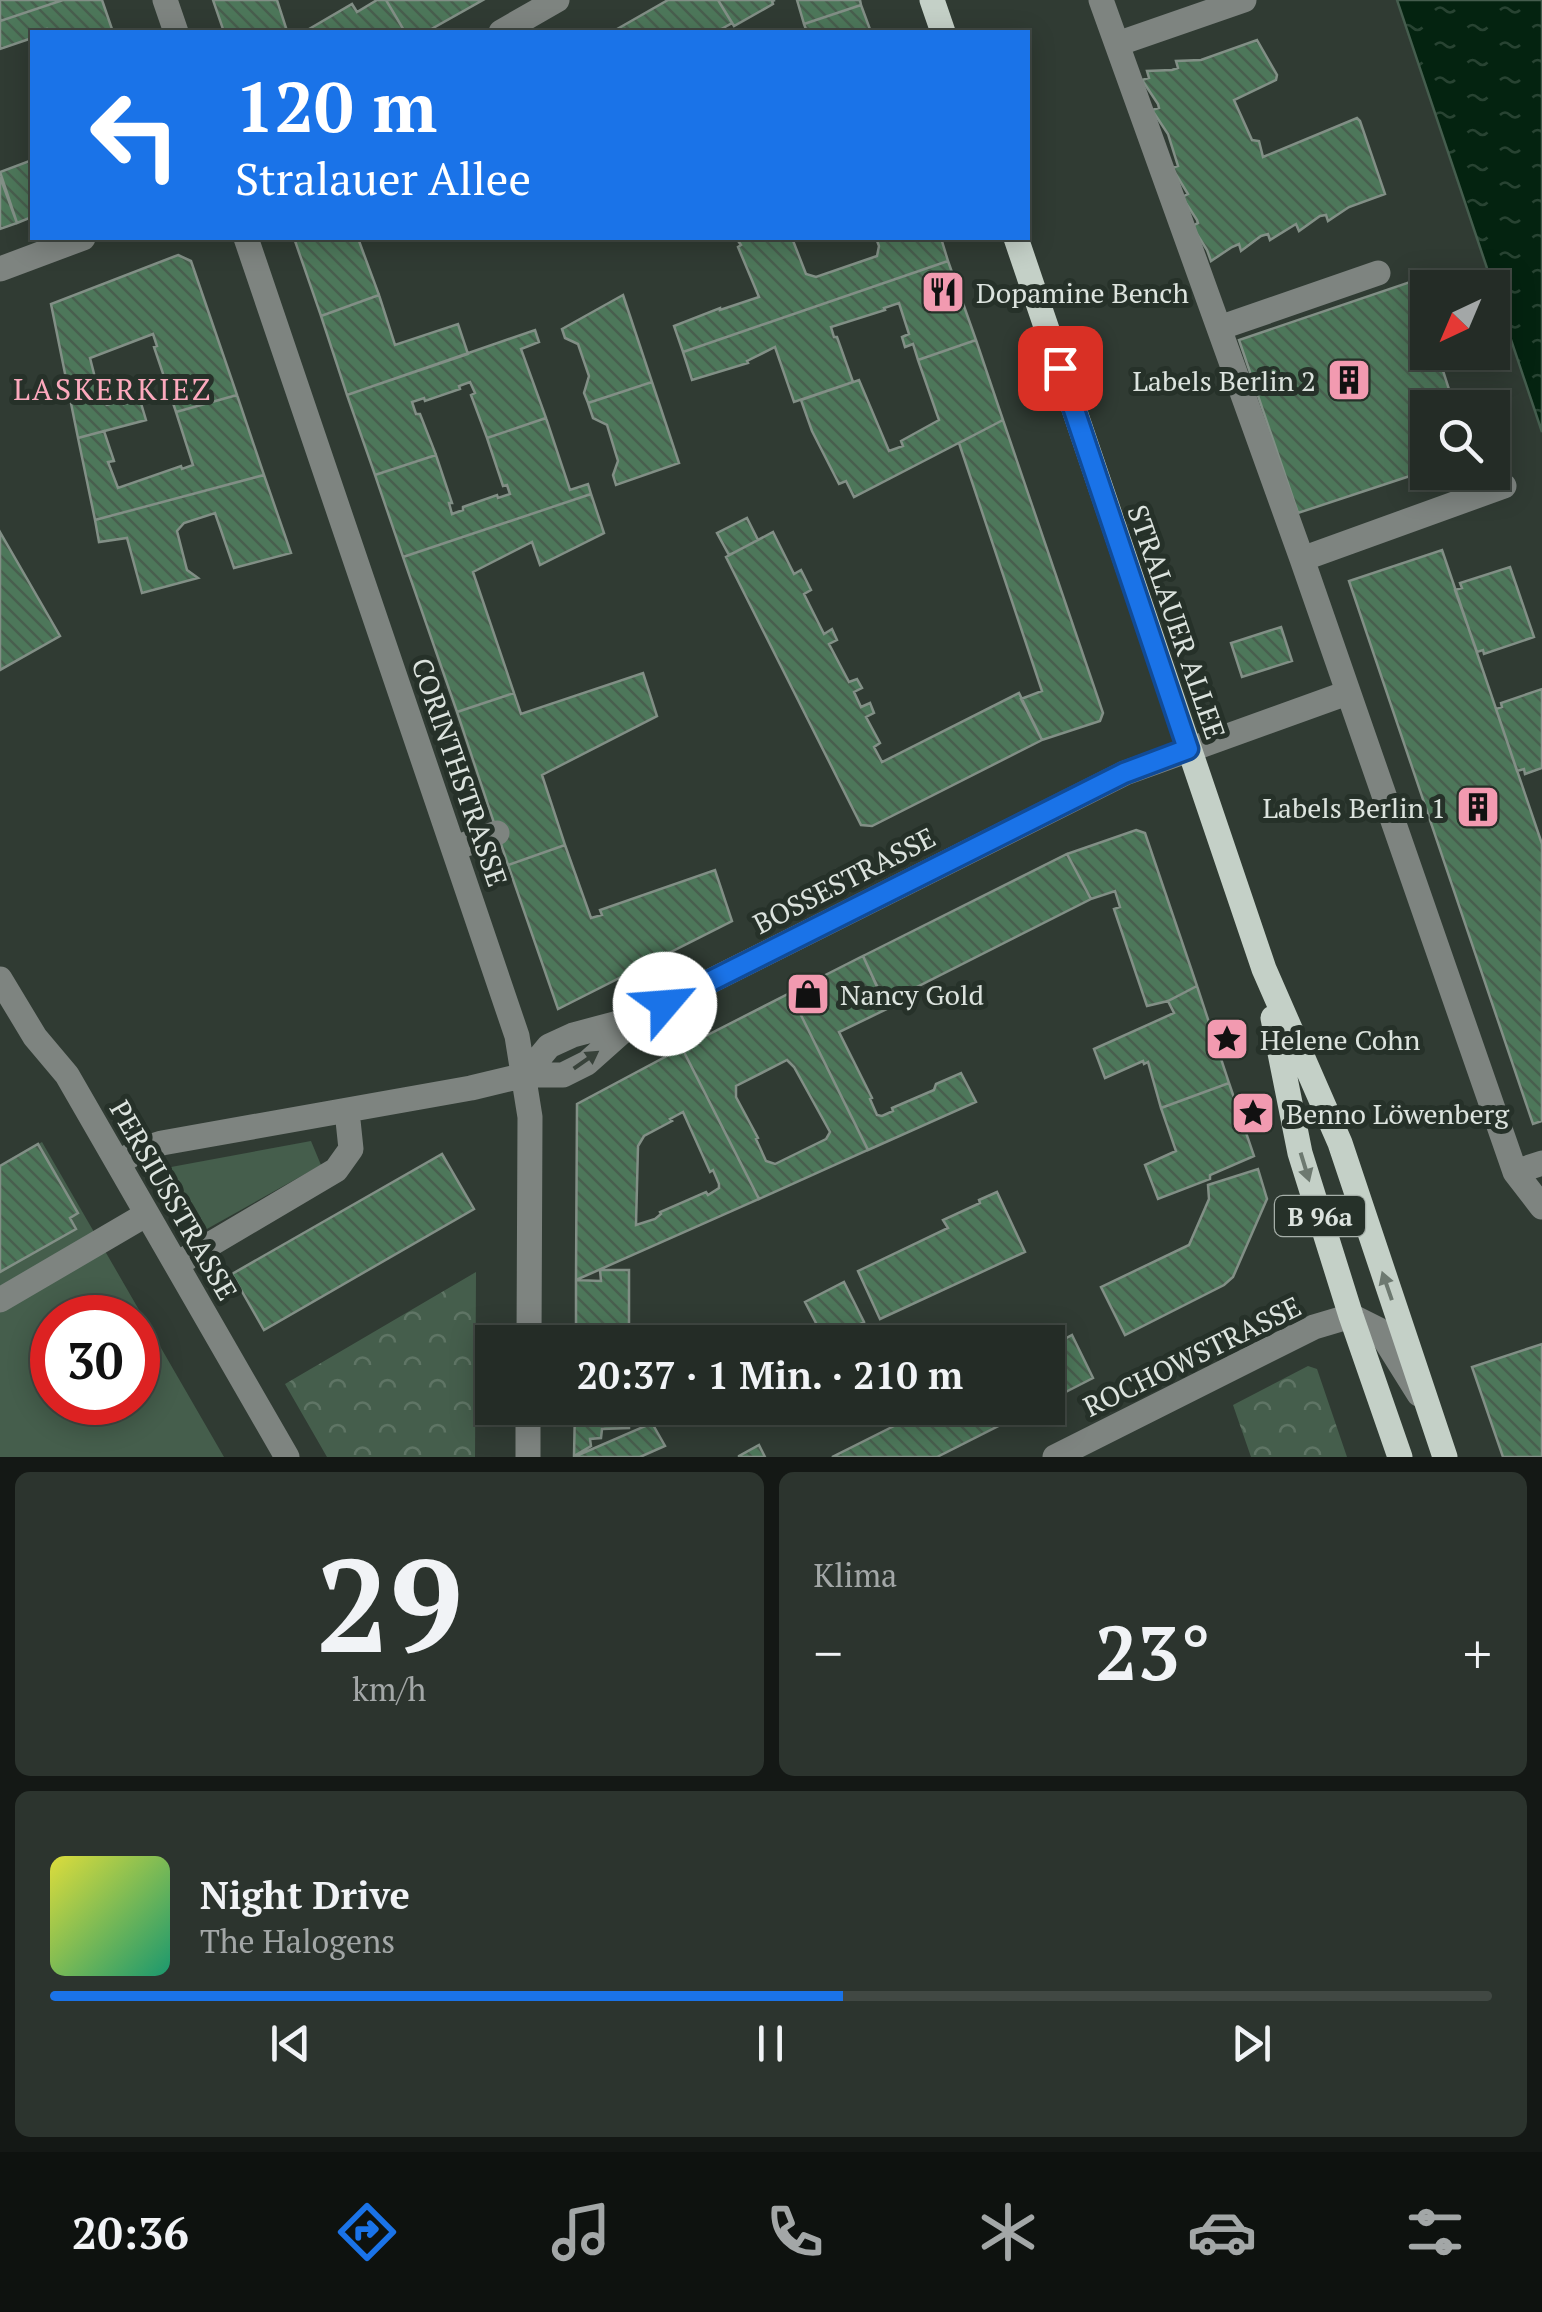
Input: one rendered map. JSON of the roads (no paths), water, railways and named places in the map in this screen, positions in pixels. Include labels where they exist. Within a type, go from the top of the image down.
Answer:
[{"type":"main road","points":[[932,0],[942,30]]},
{"type":"main road","name":"STRALAUER ALLEE","points":[[1017,240],[1264,969],[1340,1143],[1444,1457]]},
{"type":"main road","name":"STRALAUER ALLEE","points":[[1264,969],[1300,1153],[1400,1457]]},
{"type":"street","points":[[165,0],[175,30]]},
{"type":"street","points":[[505,30],[558,0]]},
{"type":"street","points":[[1101,0],[1302,559],[1515,1172],[1542,1207]]},
{"type":"street","points":[[1117,44],[1244,0]]},
{"type":"street","points":[[0,269],[78,240]]},
{"type":"street","name":"CORINTHSTRASSE","points":[[247,240],[517,1036],[530,1112],[529,1325]]},
{"type":"street","points":[[1219,328],[1378,273]]},
{"type":"street","points":[[1302,559],[1493,490]]},
{"type":"street","name":"BOSSESTRASSE","points":[[118,1163],[162,1143],[525,1075],[563,1075],[587,1063],[637,1018],[1124,773],[1347,694]]},
{"type":"street","points":[[455,848],[497,833]]},
{"type":"street","name":"PERSIUSSTRASSE","points":[[0,979],[35,1037],[67,1075],[287,1457]]},
{"type":"street","points":[[176,1264],[336,1170],[351,1149],[347,1111]]},
{"type":"street","points":[[1515,1172],[1542,1163]]},
{"type":"street","points":[[0,1300],[148,1214]]},
{"type":"street","points":[[1352,1316],[1380,1330],[1429,1411]]},
{"type":"street","name":"ROCHOWSTRASSE","points":[[1056,1457],[1314,1327],[1352,1316]]},
{"type":"street","points":[[528,1425],[528,1457]]},
{"type":"water","points":[[1397,0],[1542,0],[1542,432],[1510,337],[1510,270],[1488,270]]},
{"type":"place","name":"Dopamine Bench","points":[[943,292]]},
{"type":"place","name":"Labels Berlin 2","points":[[1349,380]]},
{"type":"place","name":"Labels Berlin 1","points":[[1478,807]]},
{"type":"place","name":"Nancy Gold","points":[[808,994]]},
{"type":"place","name":"Helene Cohn","points":[[1227,1039]]},
{"type":"place","name":"Benno Löwenberg","points":[[1253,1113]]},
{"type":"district","name":"LASKERKIEZ","points":[[113,389]]}]
